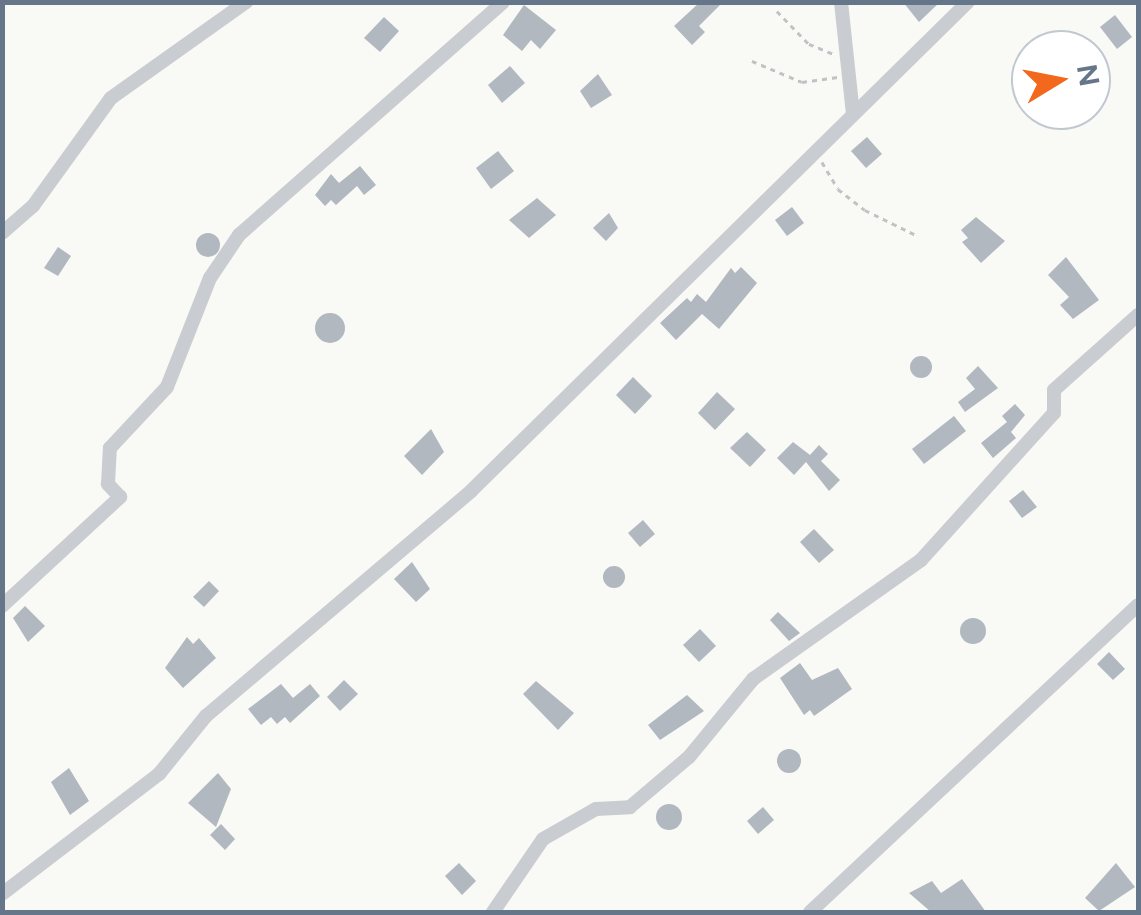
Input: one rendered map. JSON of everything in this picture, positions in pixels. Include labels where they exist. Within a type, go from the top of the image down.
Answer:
[{"type":"street","points":[[2,234],[33,206],[111,98],[246,2]]},
{"type":"street","points":[[2,606],[120,497],[108,484],[110,448],[167,386],[210,278],[240,236],[503,2]]},
{"type":"street","points":[[841,2],[854,114]]},
{"type":"street","points":[[2,894],[159,774],[206,716],[471,490],[968,2]]},
{"type":"street","points":[[493,912],[542,839],[596,809],[630,807],[689,757],[753,679],[921,560],[1054,414],[1054,390],[1138,315]]},
{"type":"street","points":[[810,912],[1138,605]]},
{"type":"path","points":[[776,11],[823,54],[848,65]]},
{"type":"path","points":[[752,61],[802,82],[848,65]]},
{"type":"path","points":[[816,152],[838,189],[916,234]]},
{"type":"building","points":[[700,2],[723,2],[699,26],[705,32],[692,45],[674,26]]},
{"type":"building","points":[[903,2],[940,2],[919,22]]},
{"type":"building","points":[[524,5],[556,30],[540,49],[531,40],[522,51],[503,35]]},
{"type":"building","points":[[1115,15],[1132,37],[1117,49],[1111,41],[1111,30],[1100,27]]},
{"type":"building","points":[[384,17],[399,31],[380,52],[364,38]]},
{"type":"building","points":[[510,66],[525,83],[502,103],[488,85]]},
{"type":"building","points":[[598,74],[612,95],[591,108],[580,91]]},
{"type":"building","points":[[867,137],[882,154],[866,168],[851,151]]},
{"type":"building","points":[[498,151],[514,171],[491,189],[476,168]]},
{"type":"building","points":[[360,166],[376,185],[364,195],[357,186],[336,205],[331,200],[325,206],[315,195],[331,174],[339,183]]},
{"type":"building","points":[[537,198],[556,215],[529,238],[509,220]]},
{"type":"building","points":[[792,207],[804,223],[787,236],[775,220]]},
{"type":"building","points":[[609,213],[618,228],[606,241],[593,228]]},
{"type":"building","points":[[976,217],[1005,241],[981,263],[962,242],[968,238],[961,230]]},
{"type":"building","points":[[208,233],[220,245],[208,257],[196,245]]},
{"type":"building","points":[[58,247],[71,256],[58,276],[44,268]]},
{"type":"building","points":[[1066,257],[1099,300],[1073,319],[1060,305],[1069,297],[1048,275]]},
{"type":"building","points":[[741,267],[757,283],[719,329],[702,314],[676,340],[660,323],[687,298],[691,302],[697,294],[706,302],[731,268],[735,273]]},
{"type":"building","points":[[330,313],[341,317],[345,328],[341,339],[330,343],[319,339],[315,328],[319,317]]},
{"type":"building","points":[[921,356],[929,359],[929,375],[921,378],[913,375],[910,367],[913,359]]},
{"type":"building","points":[[978,366],[998,388],[965,412],[958,402],[975,389],[966,378]]},
{"type":"building","points":[[633,377],[652,396],[635,414],[616,395]]},
{"type":"building","points":[[717,392],[735,409],[715,430],[698,413]]},
{"type":"building","points":[[1015,404],[1025,415],[1011,432],[1016,438],[993,458],[981,443],[1007,422],[1002,416]]},
{"type":"building","points":[[954,416],[966,431],[924,464],[912,449]]},
{"type":"building","points":[[431,429],[444,452],[422,475],[404,456]]},
{"type":"building","points":[[747,432],[766,450],[750,467],[730,448]]},
{"type":"building","points":[[793,442],[810,455],[819,445],[828,454],[821,461],[840,480],[829,491],[806,462],[794,475],[777,458]]},
{"type":"building","points":[[1023,490],[1037,507],[1022,518],[1009,501]]},
{"type":"building","points":[[643,520],[655,534],[640,547],[628,533]]},
{"type":"building","points":[[814,529],[834,550],[819,563],[800,542]]},
{"type":"building","points":[[412,562],[430,589],[416,602],[394,579]]},
{"type":"building","points":[[614,566],[622,569],[622,585],[614,588],[606,585],[603,577],[606,569]]},
{"type":"building","points":[[209,581],[219,591],[204,607],[193,597]]},
{"type":"building","points":[[25,606],[45,626],[28,642],[13,618]]},
{"type":"building","points":[[778,612],[800,633],[789,641],[770,620]]},
{"type":"building","points":[[973,618],[982,622],[986,631],[982,640],[973,644],[964,640],[960,631],[964,622]]},
{"type":"building","points":[[700,629],[716,646],[699,662],[683,645]]},
{"type":"building","points":[[187,637],[193,644],[199,638],[216,658],[183,688],[165,668]]},
{"type":"building","points":[[1109,652],[1125,669],[1113,680],[1097,664]]},
{"type":"building","points":[[800,663],[812,680],[838,668],[852,689],[814,716],[810,710],[804,715],[780,678]]},
{"type":"building","points":[[344,680],[358,694],[340,711],[327,697]]},
{"type":"building","points":[[536,681],[574,713],[558,730],[523,694]]},
{"type":"building","points":[[281,684],[293,698],[310,684],[320,696],[290,723],[285,717],[277,724],[271,717],[261,725],[248,709]]},
{"type":"building","points":[[687,695],[704,711],[660,740],[648,725]]},
{"type":"building","points":[[789,749],[798,752],[798,770],[789,773],[780,770],[777,761],[780,752]]},
{"type":"building","points":[[69,768],[89,801],[70,815],[51,782]]},
{"type":"building","points":[[218,773],[231,789],[216,827],[188,803]]},
{"type":"building","points":[[669,804],[678,808],[682,817],[678,826],[669,830],[660,826],[656,817],[660,808]]},
{"type":"building","points":[[763,807],[774,820],[758,834],[747,821]]},
{"type":"building","points":[[221,824],[235,839],[225,850],[210,835]]},
{"type":"building","points":[[459,863],[476,881],[462,895],[445,876]]},
{"type":"building","points":[[1116,863],[1135,887],[1099,911],[1085,898]]},
{"type":"building","points":[[962,879],[986,912],[931,912],[909,893],[932,881],[941,893]]}]
